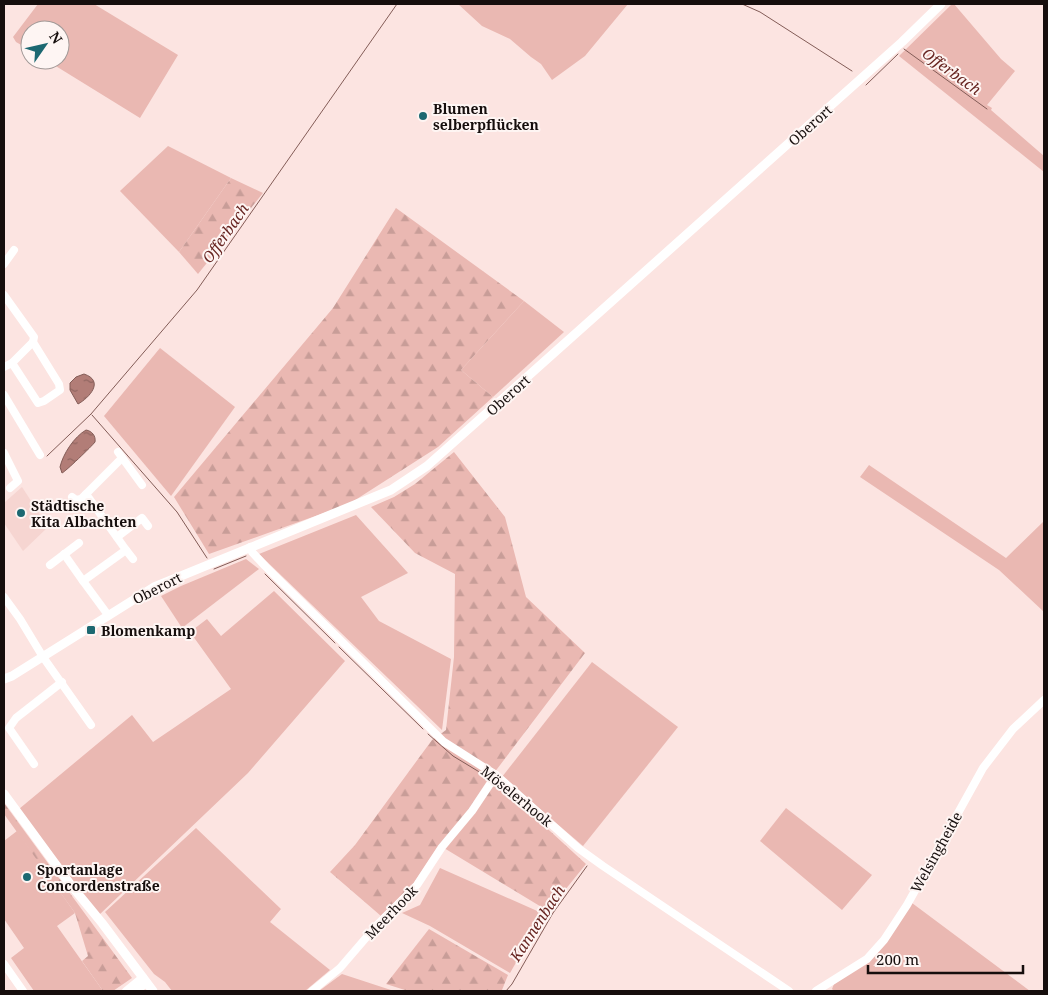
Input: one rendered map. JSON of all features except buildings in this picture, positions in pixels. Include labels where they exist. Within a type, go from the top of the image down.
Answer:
[{"type":"main road","name":"Oberort","points":[[4,679],[12,676],[163,582],[391,490],[426,466],[902,42],[941,4]]},
{"type":"main road","points":[[4,794],[70,884],[153,991]]},
{"type":"street","points":[[4,264],[14,250]]},
{"type":"street","points":[[4,295],[34,336],[33,342],[12,363],[4,367]]},
{"type":"street","points":[[12,363],[38,403],[59,392],[61,388],[59,384],[33,342]]},
{"type":"street","points":[[4,395],[40,455]]},
{"type":"street","points":[[4,453],[18,481],[10,488]]},
{"type":"street","points":[[72,497],[78,500],[86,494],[120,455],[142,485]]},
{"type":"street","points":[[86,494],[133,559]]},
{"type":"street","points":[[117,536],[142,518],[148,526]]},
{"type":"street","points":[[50,565],[78,543]]},
{"type":"street","name":"Möselerhook","points":[[250,547],[252,552],[265,566],[444,742],[496,775],[578,848],[789,991]]},
{"type":"street","points":[[83,581],[126,550]]},
{"type":"street","points":[[64,554],[108,615]]},
{"type":"street","points":[[4,597],[91,725]]},
{"type":"street","points":[[34,764],[9,728],[16,718],[62,682]]},
{"type":"street","name":"Welsingheide","points":[[816,991],[828,989],[866,959],[884,940],[907,906],[983,768],[1014,728],[1044,700]]},
{"type":"street","name":"Meerhook","points":[[312,991],[340,968],[377,925],[417,885],[442,847],[472,811],[496,775]]},
{"type":"street","points":[[4,964],[23,991]]},
{"type":"street","points":[[126,991],[145,980]]},
{"type":"street","points":[[135,991],[145,980]]},
{"type":"shaded area","name":"Städtische Kita Albachten","points":[[22,487],[48,527],[23,551],[4,523],[4,503]]},
{"type":"green space","points":[[38,4],[94,4],[178,55],[140,118],[62,70],[70,70],[70,20],[26,20]]},
{"type":"green space","points":[[458,4],[628,4],[585,56],[552,80],[541,64],[510,39],[482,26]]},
{"type":"green space","points":[[952,4],[1001,59],[1015,71],[987,105],[1044,156],[1044,172],[899,56]]},
{"type":"green space","points":[[20,28],[20,44],[13,37]]},
{"type":"green space","points":[[168,146],[231,178],[179,252],[120,191]]},
{"type":"green space","points":[[231,178],[263,193],[198,274],[179,252]]},
{"type":"green space","points":[[396,208],[524,301],[461,370],[493,397],[438,447],[349,504],[209,554],[174,497],[333,308]]},
{"type":"green space","points":[[524,301],[564,332],[493,397],[461,370]]},
{"type":"green space","points":[[160,348],[235,407],[171,496],[104,416]]},
{"type":"green space","points":[[454,452],[505,517],[526,597],[585,653],[491,777],[586,864],[548,911],[439,845],[414,883],[381,916],[330,872],[355,845],[432,740],[446,730],[454,657],[455,574],[415,553],[371,507],[394,497],[415,484]]},
{"type":"green space","points":[[869,465],[1006,558],[1044,521],[1044,612],[999,570],[860,477]]},
{"type":"green space","points":[[356,515],[408,573],[361,597],[379,621],[451,659],[442,730],[259,554]]},
{"type":"green space","points":[[246,559],[259,569],[182,628],[161,596]]},
{"type":"green space","points":[[274,591],[345,661],[248,773],[99,915],[19,809],[132,715],[153,742],[231,689],[190,632],[207,619],[221,636]]},
{"type":"green space","points":[[592,662],[678,727],[583,846],[502,777]]},
{"type":"green space","points":[[4,803],[132,978],[113,991],[103,991],[82,961],[88,956],[75,913],[4,814]]},
{"type":"green space","points":[[786,808],[872,875],[842,910],[760,841]]},
{"type":"green space","points":[[196,828],[281,909],[270,922],[330,970],[305,991],[172,991],[165,982],[154,974],[105,912]]},
{"type":"green space","points":[[17,831],[75,913],[57,926],[103,991],[34,991],[11,958],[24,948],[4,919],[4,841]]},
{"type":"green space","points":[[440,868],[544,914],[510,973],[430,926],[402,913],[420,905]]},
{"type":"green space","points":[[912,903],[1030,991],[834,991],[832,989],[834,984],[861,966]]},
{"type":"green space","points":[[429,929],[508,975],[502,990],[408,991],[386,984]]},
{"type":"green space","points":[[342,974],[394,991],[319,991]]},
{"type":"water","points":[[84,374],[90,377],[94,385],[87,398],[78,404],[70,390],[70,383],[76,377]]},
{"type":"water","points":[[86,430],[93,434],[95,442],[62,473],[60,467],[66,451],[73,441]]},
{"type":"waterway","name":"Offerbach","points":[[47,456],[91,414],[197,290],[397,4]]},
{"type":"waterway","name":"Offerbach","points":[[742,4],[760,12],[852,71]]},
{"type":"waterway","name":"Offerbach","points":[[904,49],[987,109]]},
{"type":"waterway","name":"Offerbach","points":[[866,85],[898,54]]},
{"type":"waterway","points":[[92,415],[177,512],[207,558]]},
{"type":"waterway","points":[[214,569],[246,556]]},
{"type":"waterway","points":[[265,574],[335,643]]},
{"type":"waterway","points":[[339,647],[423,729]]},
{"type":"waterway","points":[[428,734],[453,756],[486,776]]},
{"type":"waterway","name":"Kannenbach","points":[[506,991],[512,984],[553,913],[587,866]]},
{"type":"place","name":"Blumen selberpflücken","points":[[423,116]]},
{"type":"place","name":"Städtische Kita Albachten","points":[[21,513]]},
{"type":"place","name":"Blomenkamp","points":[[91,630]]},
{"type":"place","name":"Sportanlage Concordenstraße","points":[[27,877]]}]
